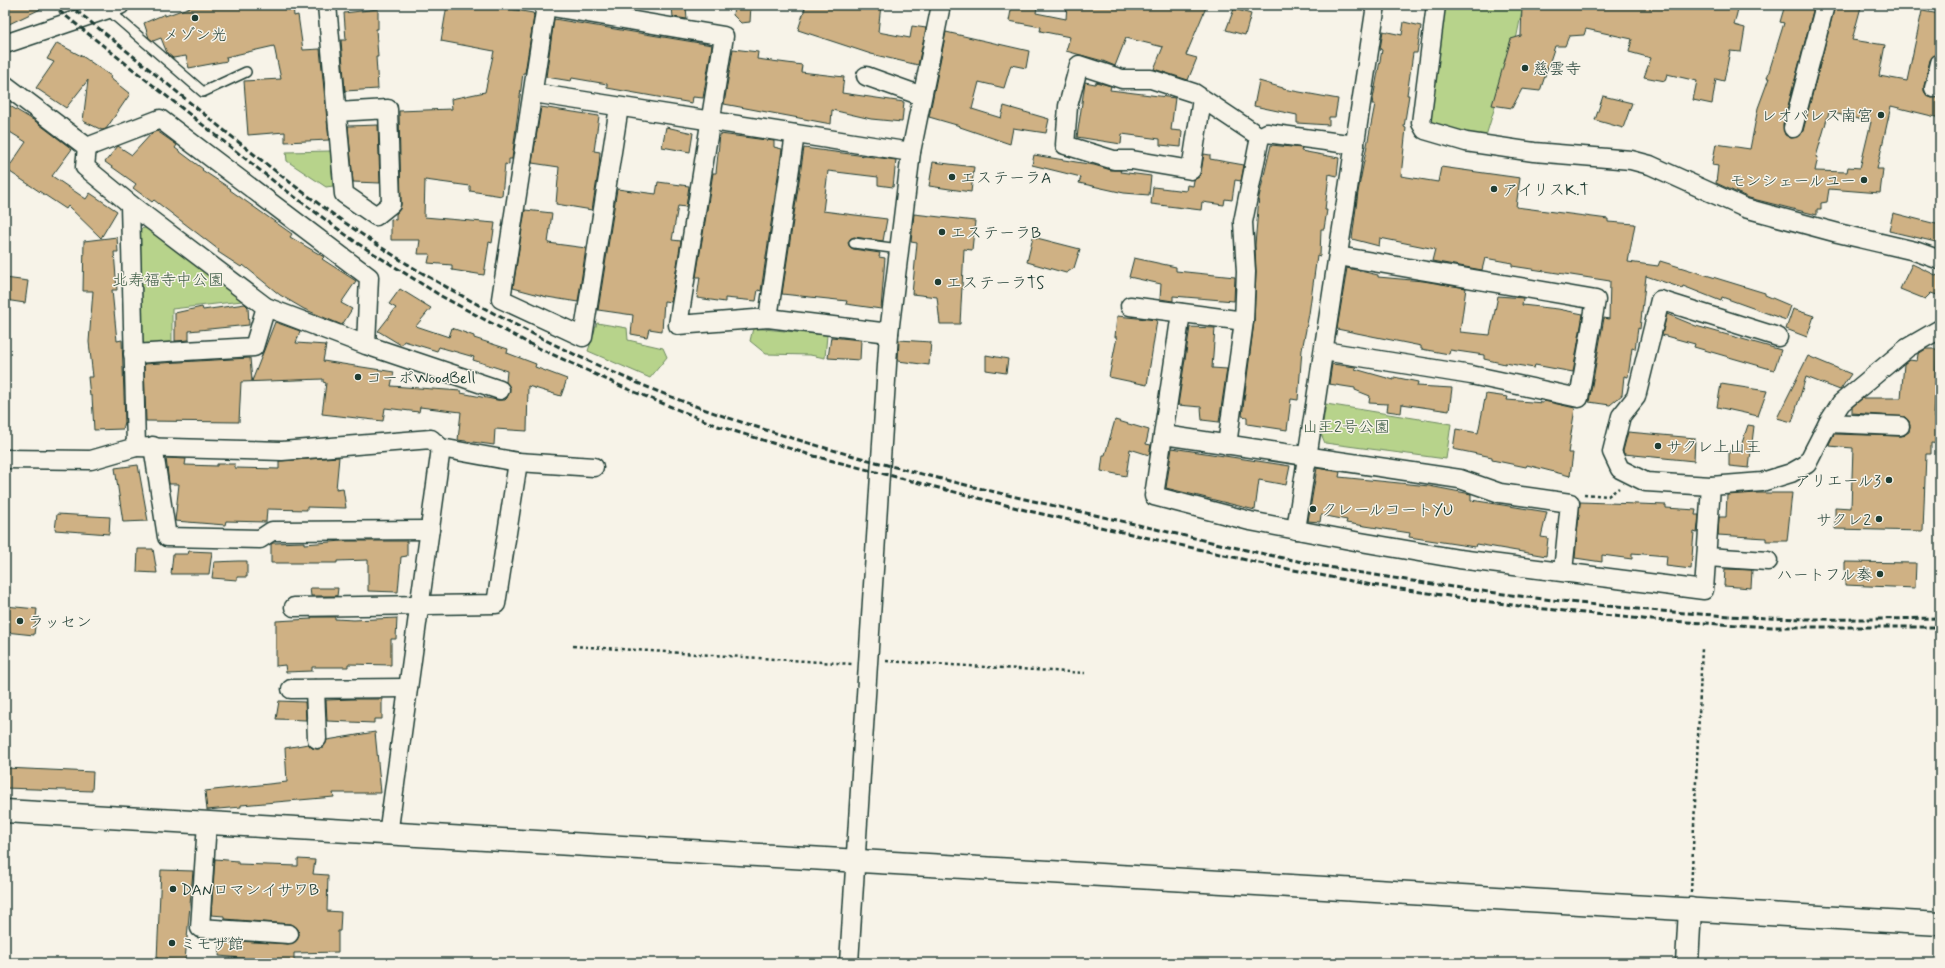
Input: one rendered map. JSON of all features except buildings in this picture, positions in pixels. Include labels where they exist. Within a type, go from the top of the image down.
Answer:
[{"type":"street","points":[[327,5],[344,194],[376,216],[391,204],[388,109],[337,112]]},
{"type":"street","points":[[849,963],[889,333],[911,152],[941,5]]},
{"type":"street","points":[[1296,530],[1376,5]]},
{"type":"street","points":[[1436,5],[1421,123],[1425,130],[1466,142],[1534,152],[1631,160],[1650,165],[1745,208],[1838,233],[1915,251],[1940,260]]},
{"type":"street","points":[[1793,128],[1825,5]]},
{"type":"street","points":[[619,107],[583,337],[501,299],[546,6],[724,36],[678,325],[768,318],[889,333]]},
{"type":"street","points":[[5,44],[113,7]]},
{"type":"street","points":[[1934,88],[1940,63]]},
{"type":"street","points":[[1202,99],[1191,170],[1132,160],[1114,160],[1066,145],[1068,106],[1079,65],[1122,79],[1151,79],[1194,93],[1260,138]]},
{"type":"street","points":[[866,76],[922,96]]},
{"type":"street","points":[[5,85],[87,147]]},
{"type":"street","points":[[533,93],[911,152]]},
{"type":"street","points":[[87,147],[160,119],[369,276],[366,345]]},
{"type":"street","points":[[1227,445],[1244,321],[1246,272],[1243,222],[1260,138],[1267,133],[1355,145]]},
{"type":"street","points":[[768,318],[795,134]]},
{"type":"street","points":[[87,147],[85,167],[130,204],[266,307],[366,345],[500,390]]},
{"type":"street","points":[[130,204],[134,354],[144,446],[167,536],[260,539],[272,531],[430,530]]},
{"type":"street","points":[[1324,351],[1471,376],[1579,398],[1596,300],[1338,256]]},
{"type":"street","points":[[1778,337],[1660,300],[1636,397],[1621,416],[1612,452],[1620,469],[1646,482],[1711,486],[1762,482],[1791,473],[1807,464],[1828,423],[1841,403],[1908,348],[1940,328]]},
{"type":"street","points":[[1130,306],[1244,321]]},
{"type":"street","points":[[134,354],[254,347],[266,307]]},
{"type":"street","points":[[1181,313],[1154,496],[1250,521],[1459,559],[1704,590],[1711,486]]},
{"type":"street","points":[[1828,423],[1900,426]]},
{"type":"street","points":[[1164,435],[1460,479],[1500,493],[1570,503],[1563,571]]},
{"type":"street","points":[[5,459],[91,460],[144,446],[282,451],[430,439],[441,448],[518,462],[594,466]]},
{"type":"street","points":[[388,835],[441,448]]},
{"type":"street","points":[[294,608],[496,604],[518,462]]},
{"type":"street","points":[[1706,557],[1768,561]]},
{"type":"street","points":[[291,689],[408,688]]},
{"type":"street","points":[[315,689],[317,739]]},
{"type":"street","points":[[5,811],[388,835],[1940,924]]},
{"type":"street","points":[[207,823],[200,928],[289,934]]},
{"type":"street","points":[[1687,963],[1690,909]]},
{"type":"lane","points":[[113,7],[203,92],[246,72]]},
{"type":"lane","points":[[854,243],[899,248]]},
{"type":"path","points":[[1570,503],[1574,494],[1608,496],[1634,476]]},
{"type":"path","points":[[574,646],[1085,673]]},
{"type":"path","points":[[1690,909],[1702,648]]},
{"type":"green space","points":[[1442,5],[1523,5],[1517,35],[1485,139],[1431,127],[1427,118]]},
{"type":"green space","points":[[331,151],[333,186],[326,187],[287,161],[286,152]]},
{"type":"green space","name":"北寿福寺中公園","points":[[149,227],[242,296],[242,301],[172,309],[172,343],[148,347],[140,341],[136,230]]},
{"type":"green space","points":[[597,323],[627,328],[628,340],[663,348],[667,357],[650,378],[588,351]]},
{"type":"green space","points":[[753,328],[827,335],[825,358],[810,355],[766,354],[750,341]]},
{"type":"green space","name":"山王2号公園","points":[[1326,404],[1451,424],[1446,459],[1325,443],[1321,434]]},
{"type":"railway","points":[[52,5],[276,183],[357,243],[441,296],[530,344],[625,388],[718,426],[814,456],[1029,511],[1273,566],[1372,585],[1526,607],[1652,620],[1772,627],[1940,627]]},
{"type":"railway","points":[[69,5],[301,191],[349,226],[399,259],[450,289],[550,343],[655,390],[726,417],[868,460],[1011,496],[1241,549],[1375,575],[1472,590],[1670,612],[1789,619],[1940,618]]},
{"type":"place","name":"メゾン光","points":[[195,18]]},
{"type":"place","name":"慈雲寺","points":[[1525,68]]},
{"type":"place","name":"レオパレス南宮","points":[[1881,115]]},
{"type":"place","name":"エステーラA","points":[[952,177]]},
{"type":"place","name":"モンシェールユー","points":[[1864,180]]},
{"type":"place","name":"アイリスK.T","points":[[1494,189]]},
{"type":"place","name":"エステーラB","points":[[942,232]]},
{"type":"place","name":"エステーラTS","points":[[938,282]]},
{"type":"place","name":"コーポWoodBell","points":[[358,377]]},
{"type":"place","name":"サクレ上山王","points":[[1658,446]]},
{"type":"place","name":"アリエール3","points":[[1889,480]]},
{"type":"place","name":"クレールコートYU","points":[[1313,509]]},
{"type":"place","name":"サクレ2","points":[[1879,519]]},
{"type":"place","name":"ハートフル奏","points":[[1880,574]]},
{"type":"place","name":"ラッセン","points":[[20,621]]},
{"type":"place","name":"DANロマンイサワB","points":[[173,889]]},
{"type":"place","name":"ミモザ館","points":[[172,943]]}]
